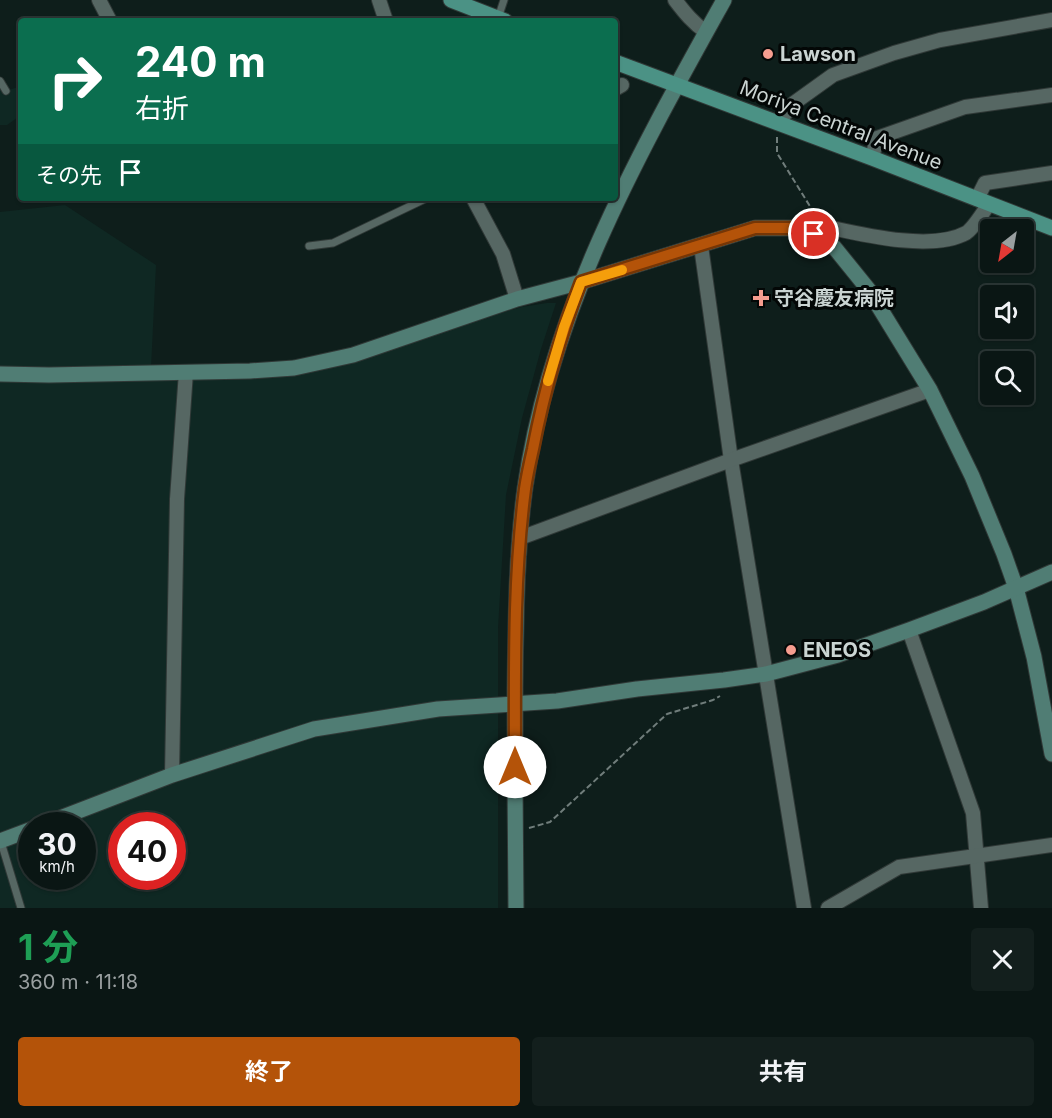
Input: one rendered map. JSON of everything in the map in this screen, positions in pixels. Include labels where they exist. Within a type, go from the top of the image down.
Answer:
[{"type":"main road","points":[[451,0],[497,18]]},
{"type":"main road","name":"Moriya Central Avenue","points":[[618,63],[872,158],[1050,230]]},
{"type":"street","points":[[99,0],[108,18]]},
{"type":"street","points":[[379,0],[385,18]]},
{"type":"street","points":[[675,0],[687,17],[706,32]]},
{"type":"street","points":[[618,199],[724,0]]},
{"type":"street","points":[[778,123],[794,103],[833,75],[894,53],[940,40],[1052,20]]},
{"type":"street","points":[[872,158],[877,138],[965,107],[1052,95]]},
{"type":"street","points":[[0,374],[250,371],[294,368],[353,355],[518,299],[755,228],[819,230],[920,241],[951,238],[968,232],[983,202],[985,183],[1052,172]]},
{"type":"street","points":[[475,201],[503,254],[518,299]]},
{"type":"street","points":[[516,908],[516,603],[525,488],[536,429],[558,347],[581,282],[617,201]]},
{"type":"street","points":[[819,230],[868,289],[930,390],[972,476],[1016,588],[1034,657],[1052,754]]},
{"type":"street","points":[[701,246],[731,460],[804,908]]},
{"type":"street","points":[[172,775],[177,499],[186,372]]},
{"type":"street","points":[[520,538],[930,390]]},
{"type":"street","points":[[76,812],[172,775],[314,729],[438,709],[557,701],[766,674],[838,655],[909,630],[984,602],[1052,572]]},
{"type":"street","points":[[909,630],[973,813],[981,908]]},
{"type":"street","points":[[0,841],[18,834]]},
{"type":"street","points":[[828,908],[899,867],[1052,845]]},
{"type":"lane","points":[[502,18],[504,0]]},
{"type":"lane","points":[[0,81],[6,91]]},
{"type":"lane","points":[[309,246],[333,243],[422,201]]},
{"type":"lane","points":[[0,841],[21,908]]},
{"type":"path","points":[[778,123],[777,153],[819,230]]},
{"type":"path","points":[[515,833],[550,822],[667,714],[713,700],[722,694],[724,680]]},
{"type":"shaded area","points":[[0,81],[6,91],[18,87],[18,117],[7,125],[0,125]]},
{"type":"shaded area","points":[[65,205],[156,265],[151,368],[263,363],[344,354],[522,307],[556,303],[522,418],[506,495],[498,628],[498,908],[0,908],[0,212]]},
{"type":"slow traffic","points":[[548,381],[564,327],[581,282],[622,270]]},
{"type":"place","name":"Lawson","points":[[768,54]]},
{"type":"place","name":"守谷慶友病院","points":[[761,298]]},
{"type":"place","name":"ENEOS","points":[[791,650]]},
{"type":"route","points":[[515,767],[516,603],[525,488],[536,429],[548,383],[564,327],[581,282],[755,228],[792,228],[814,234]]}]
